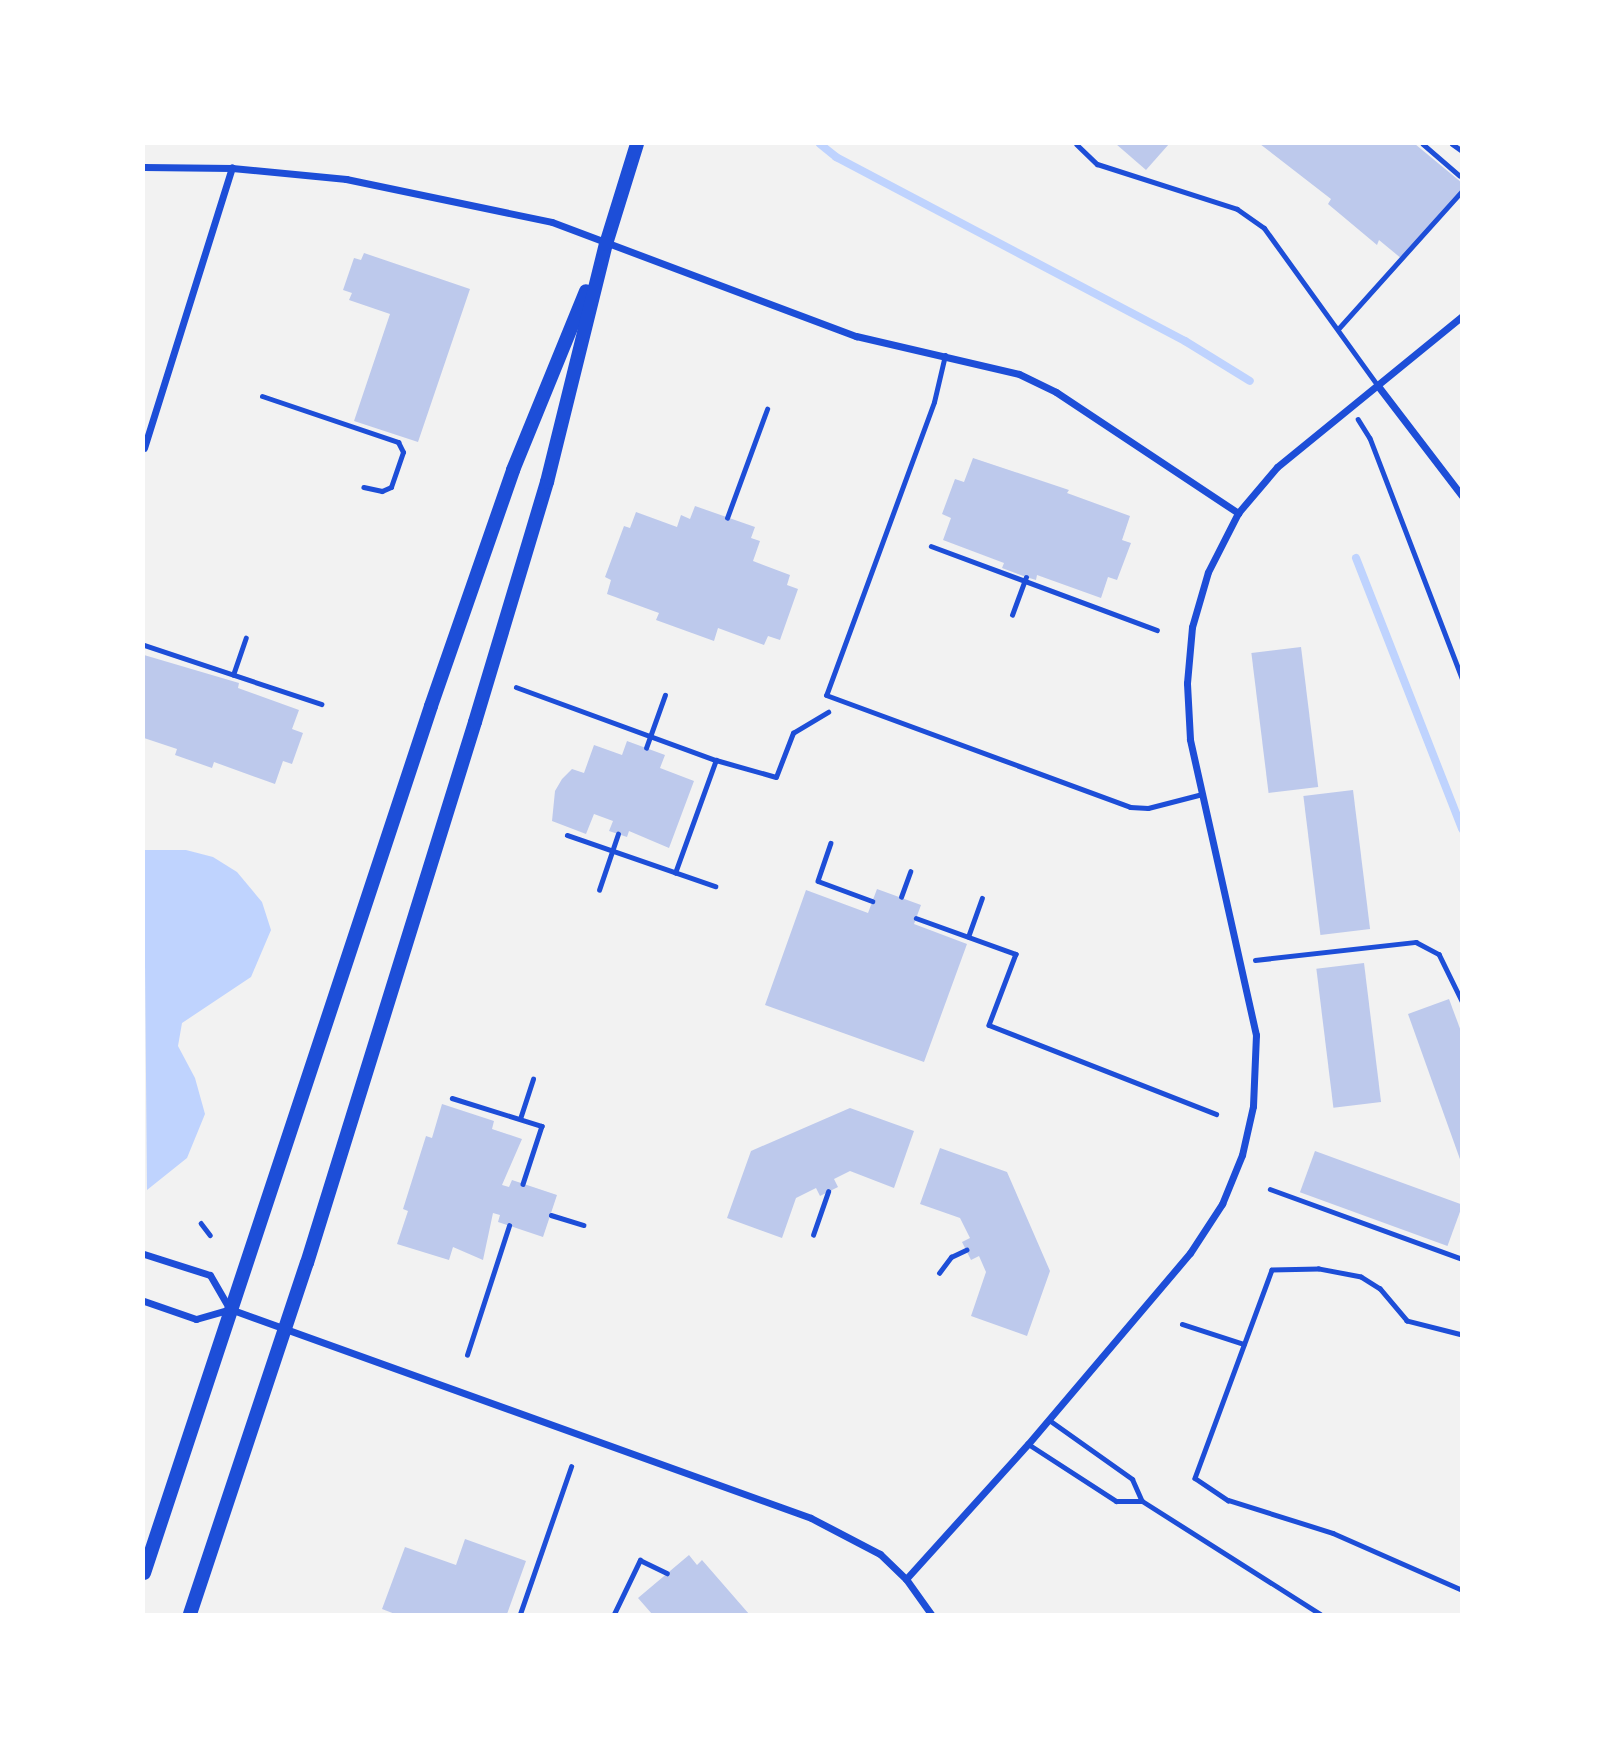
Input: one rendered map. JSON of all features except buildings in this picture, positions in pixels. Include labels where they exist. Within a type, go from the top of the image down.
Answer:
[{"type":"main road","points":[[190,1615],[286,1329],[547,482],[606,244],[637,144]]},
{"type":"main road","points":[[144,1573],[351,938],[513,470],[606,244]]},
{"type":"street","points":[[144,167],[232,168],[346,179],[521,213],[856,337],[945,355],[1019,374],[1056,392],[1238,513]]},
{"type":"street","points":[[144,448],[232,168]]},
{"type":"street","points":[[906,1578],[1049,1420],[1190,1253],[1222,1204],[1242,1155],[1252,1106],[1256,1035],[1242,962],[1190,740],[1187,683],[1192,627],[1208,572],[1238,513],[1277,467],[1461,316]]},
{"type":"street","points":[[1378,386],[1461,496]]},
{"type":"street","points":[[144,1254],[210,1275],[230,1309]]},
{"type":"street","points":[[144,1301],[196,1319],[230,1309],[811,1518],[880,1554],[906,1578],[931,1615]]},
{"type":"lane","points":[[1076,144],[1097,164],[1237,209],[1264,228],[1378,386]]},
{"type":"lane","points":[[1452,144],[1461,152]]},
{"type":"lane","points":[[1338,329],[1461,191]]},
{"type":"lane","points":[[945,355],[934,402],[826,695],[1130,807],[1148,808],[1202,794]]},
{"type":"lane","points":[[262,396],[398,442],[403,452],[391,487],[382,491],[363,487]]},
{"type":"lane","points":[[1049,1420],[1132,1479],[1142,1501]]},
{"type":"lane","points":[[1028,1444],[1116,1501],[1142,1501],[1320,1615]]},
{"type":"path","points":[[1423,144],[1461,178]]},
{"type":"path","points":[[727,517],[767,409]]},
{"type":"path","points":[[1370,438],[1461,678]]},
{"type":"path","points":[[931,546],[1157,630]]},
{"type":"path","points":[[1013,615],[1025,579]]},
{"type":"path","points":[[233,675],[246,638]]},
{"type":"path","points":[[144,645],[321,704]]},
{"type":"path","points":[[516,687],[716,760],[776,777],[793,733],[826,717],[833,698]]},
{"type":"path","points":[[646,748],[665,695]]},
{"type":"path","points":[[676,873],[716,760]]},
{"type":"path","points":[[598,890],[618,834]]},
{"type":"path","points":[[567,835],[715,886]]},
{"type":"path","points":[[831,842],[818,881],[872,901]]},
{"type":"path","points":[[901,897],[910,872]]},
{"type":"path","points":[[968,937],[982,898]]},
{"type":"path","points":[[916,918],[1016,954],[989,1025],[1216,1114]]},
{"type":"path","points":[[1242,962],[1416,942],[1439,954],[1461,1001]]},
{"type":"path","points":[[520,1119],[533,1079]]},
{"type":"path","points":[[452,1098],[542,1126],[523,1184]]},
{"type":"path","points":[[1270,1188],[1461,1259]]},
{"type":"path","points":[[813,1235],[828,1192]]},
{"type":"path","points":[[551,1215],[584,1226]]},
{"type":"path","points":[[201,1223],[210,1235]]},
{"type":"path","points":[[467,1355],[509,1226]]},
{"type":"path","points":[[939,1273],[951,1257],[966,1250]]},
{"type":"path","points":[[1461,1335],[1408,1321],[1380,1289],[1361,1277],[1320,1269],[1272,1270],[1195,1478],[1228,1500],[1333,1534],[1461,1590]]},
{"type":"path","points":[[1182,1324],[1244,1344]]},
{"type":"path","points":[[520,1615],[571,1467]]},
{"type":"path","points":[[614,1615],[640,1560],[667,1573]]},
{"type":"water","points":[[144,850],[186,850],[213,857],[237,872],[262,902],[271,930],[251,977],[182,1023],[178,1046],[195,1078],[205,1114],[187,1158],[147,1190]]},
{"type":"waterway","points":[[820,144],[836,157],[1185,341],[1250,381]]},
{"type":"waterway","points":[[1356,558],[1462,829]]}]
